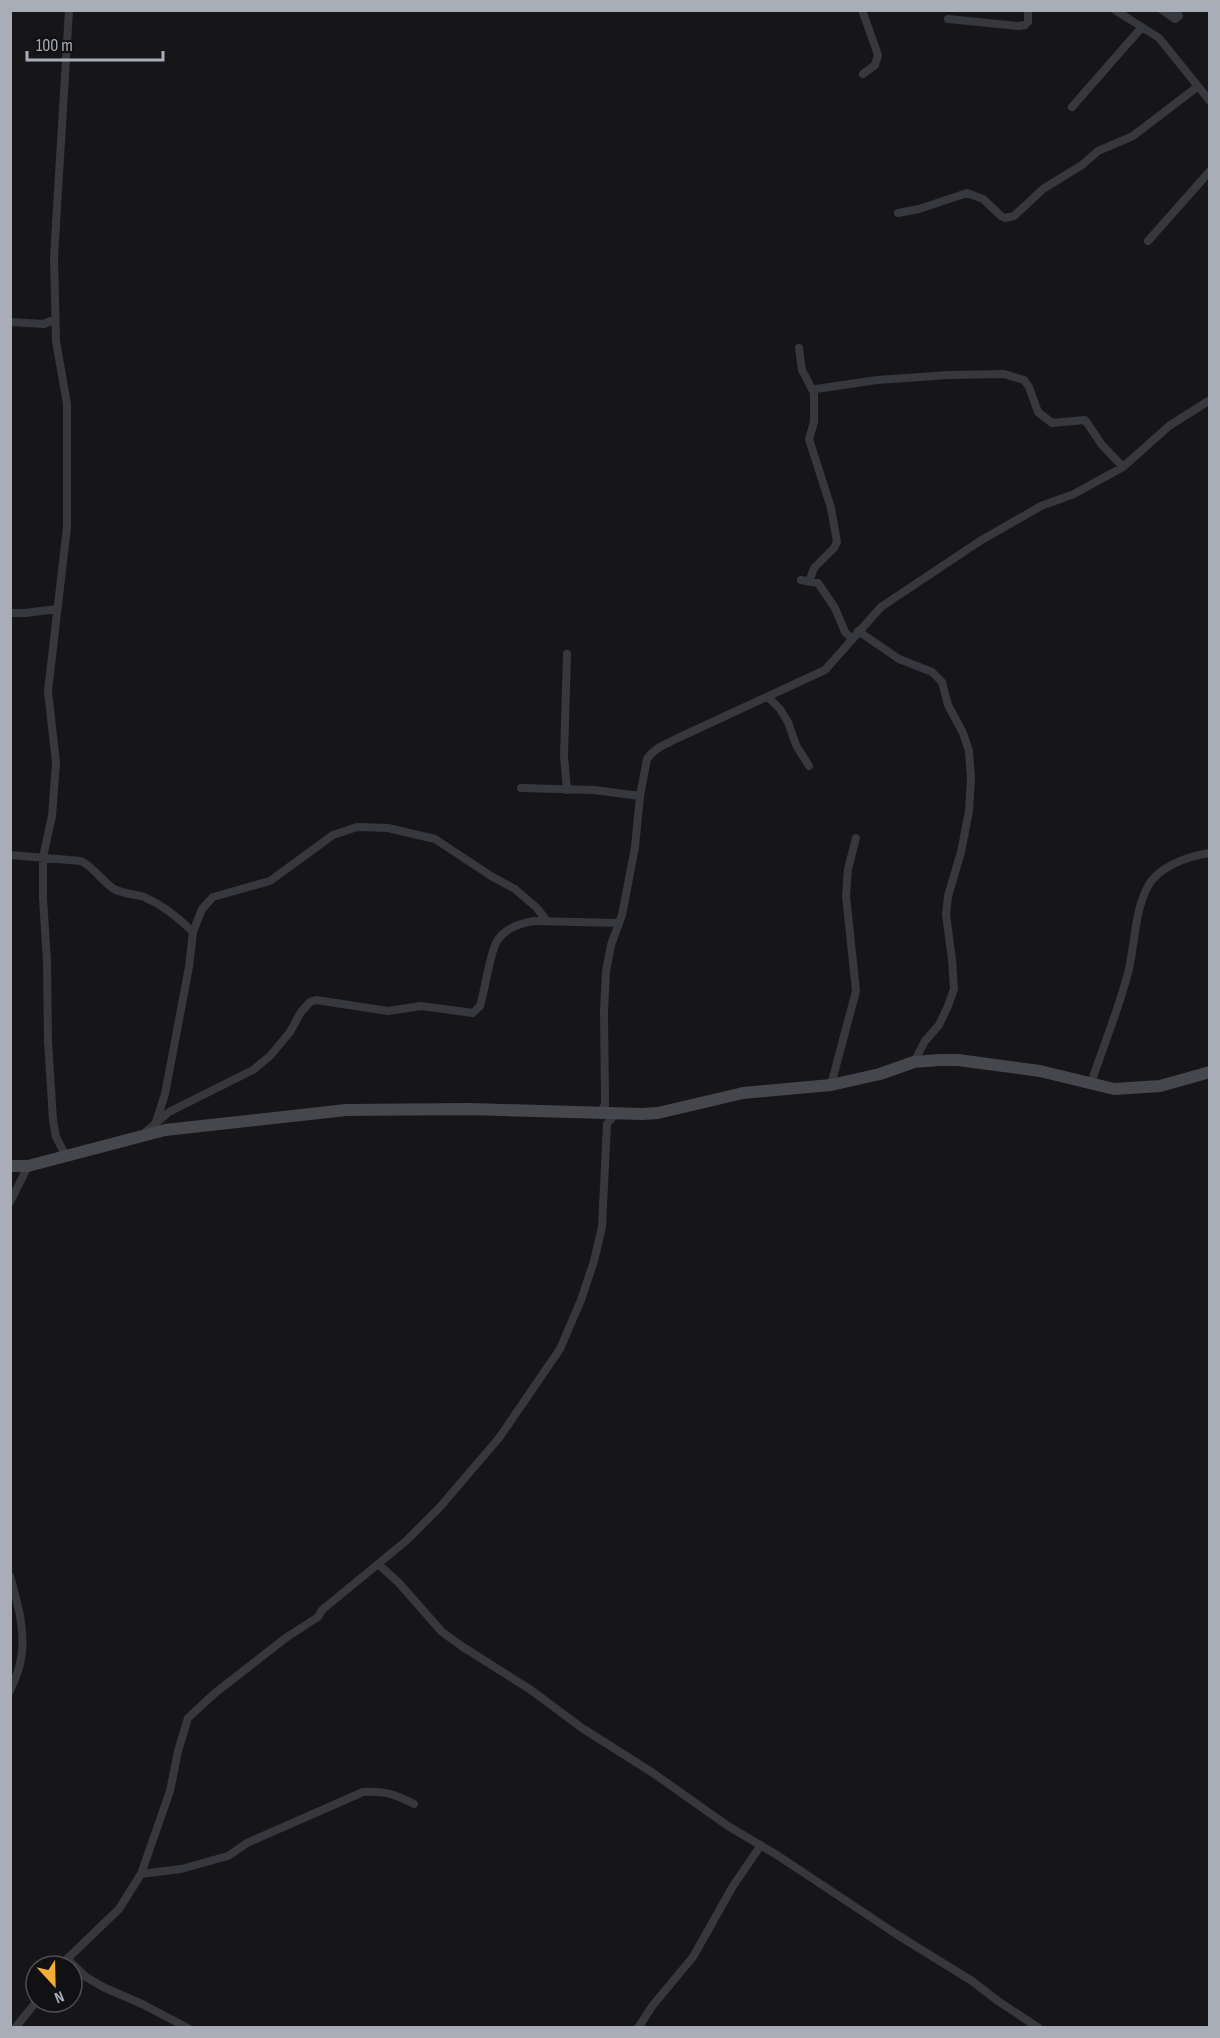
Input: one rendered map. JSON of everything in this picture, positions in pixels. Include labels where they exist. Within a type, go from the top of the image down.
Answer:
[{"type":"street","points":[[66,1156],[56,1137],[53,1120],[48,1041],[43,857],[52,816],[56,763],[48,690],[67,527],[67,404],[59,361],[55,319],[54,257],[69,10]]},
{"type":"street","points":[[862,10],[878,55],[875,65],[863,74]]},
{"type":"street","points":[[948,19],[1018,26],[1028,22],[1028,10]]},
{"type":"street","points":[[1115,10],[1160,39],[1209,101]]},
{"type":"street","points":[[1162,10],[1175,19],[1179,16],[1176,10]]},
{"type":"street","points":[[1072,107],[1142,27]]},
{"type":"street","points":[[898,213],[920,209],[967,193],[983,199],[1005,218],[1014,216],[1043,189],[1082,165],[1098,151],[1133,136],[1197,87]]},
{"type":"street","points":[[1148,241],[1209,171]]},
{"type":"street","points":[[10,322],[44,324],[55,319]]},
{"type":"street","points":[[799,348],[802,370],[814,393],[814,422],[809,439],[831,508],[837,542],[805,581],[818,583],[832,602],[845,632],[852,638]]},
{"type":"street","points":[[814,393],[816,389],[877,380],[1004,374],[1024,380],[1038,412],[1052,423],[1085,420],[1102,445],[1123,467]]},
{"type":"street","points":[[600,1112],[605,1105],[606,971],[635,847],[640,796],[647,759],[656,749],[825,670],[881,607],[980,541],[1041,506],[1083,490],[1123,467],[1169,426],[1209,400]]},
{"type":"street","points":[[10,613],[57,609]]},
{"type":"street","points":[[858,631],[898,659],[932,672],[942,682],[948,705],[963,732],[969,751],[969,811],[945,915],[954,988],[939,1025],[925,1041],[914,1062]]},
{"type":"street","points":[[567,654],[564,756],[567,790]]},
{"type":"street","points":[[768,697],[780,709],[788,722],[796,746],[809,766]]},
{"type":"street","points":[[521,788],[594,790],[640,796]]},
{"type":"street","points":[[156,1122],[165,1094],[194,932],[202,909],[213,897],[270,881],[333,835],[357,827],[388,828],[435,839],[515,889],[537,908],[547,921]]},
{"type":"street","points":[[831,1085],[856,991],[846,896],[848,869],[856,838]]},
{"type":"street","points":[[1091,1083],[1128,973],[1137,923],[1147,886],[1162,870],[1198,855],[1209,853]]},
{"type":"street","points":[[10,855],[81,861],[91,866],[114,890],[154,902],[179,918],[194,932]]},
{"type":"street","points":[[141,1137],[169,1112],[254,1070],[270,1056],[290,1032],[301,1012],[310,1002],[316,1000],[380,1010],[421,1006],[473,1013],[480,1006],[497,941],[507,931],[522,923],[547,921],[619,923]]},
{"type":"street","points":[[10,1166],[28,1166],[165,1130],[346,1110],[469,1108],[658,1113],[743,1093],[831,1085],[880,1074],[914,1062],[939,1060],[966,1060],[1040,1071],[1114,1089],[1160,1086],[1209,1072]]},
{"type":"street","points":[[72,1954],[119,1909],[141,1874],[170,1791],[178,1751],[188,1718],[215,1693],[287,1637],[318,1617],[322,1610],[406,1541],[440,1507],[499,1438],[560,1350],[581,1300],[602,1227],[607,1124],[600,1112]]},
{"type":"street","points":[[607,1124],[615,1113]]},
{"type":"street","points":[[10,1202],[28,1166]]},
{"type":"street","points":[[378,1564],[399,1583],[442,1632],[531,1690],[728,1826],[972,1981],[1039,2028]]},
{"type":"street","points":[[10,1576],[22,1634],[21,1664],[10,1691]]},
{"type":"street","points":[[141,1874],[181,1869],[228,1856],[247,1843],[363,1792],[376,1791],[394,1794],[414,1804]]},
{"type":"street","points":[[638,2028],[653,2005],[693,1957],[733,1886],[761,1845]]},
{"type":"street","points":[[84,1976],[188,2028]]},
{"type":"street","points":[[15,2028],[26,2014]]}]
